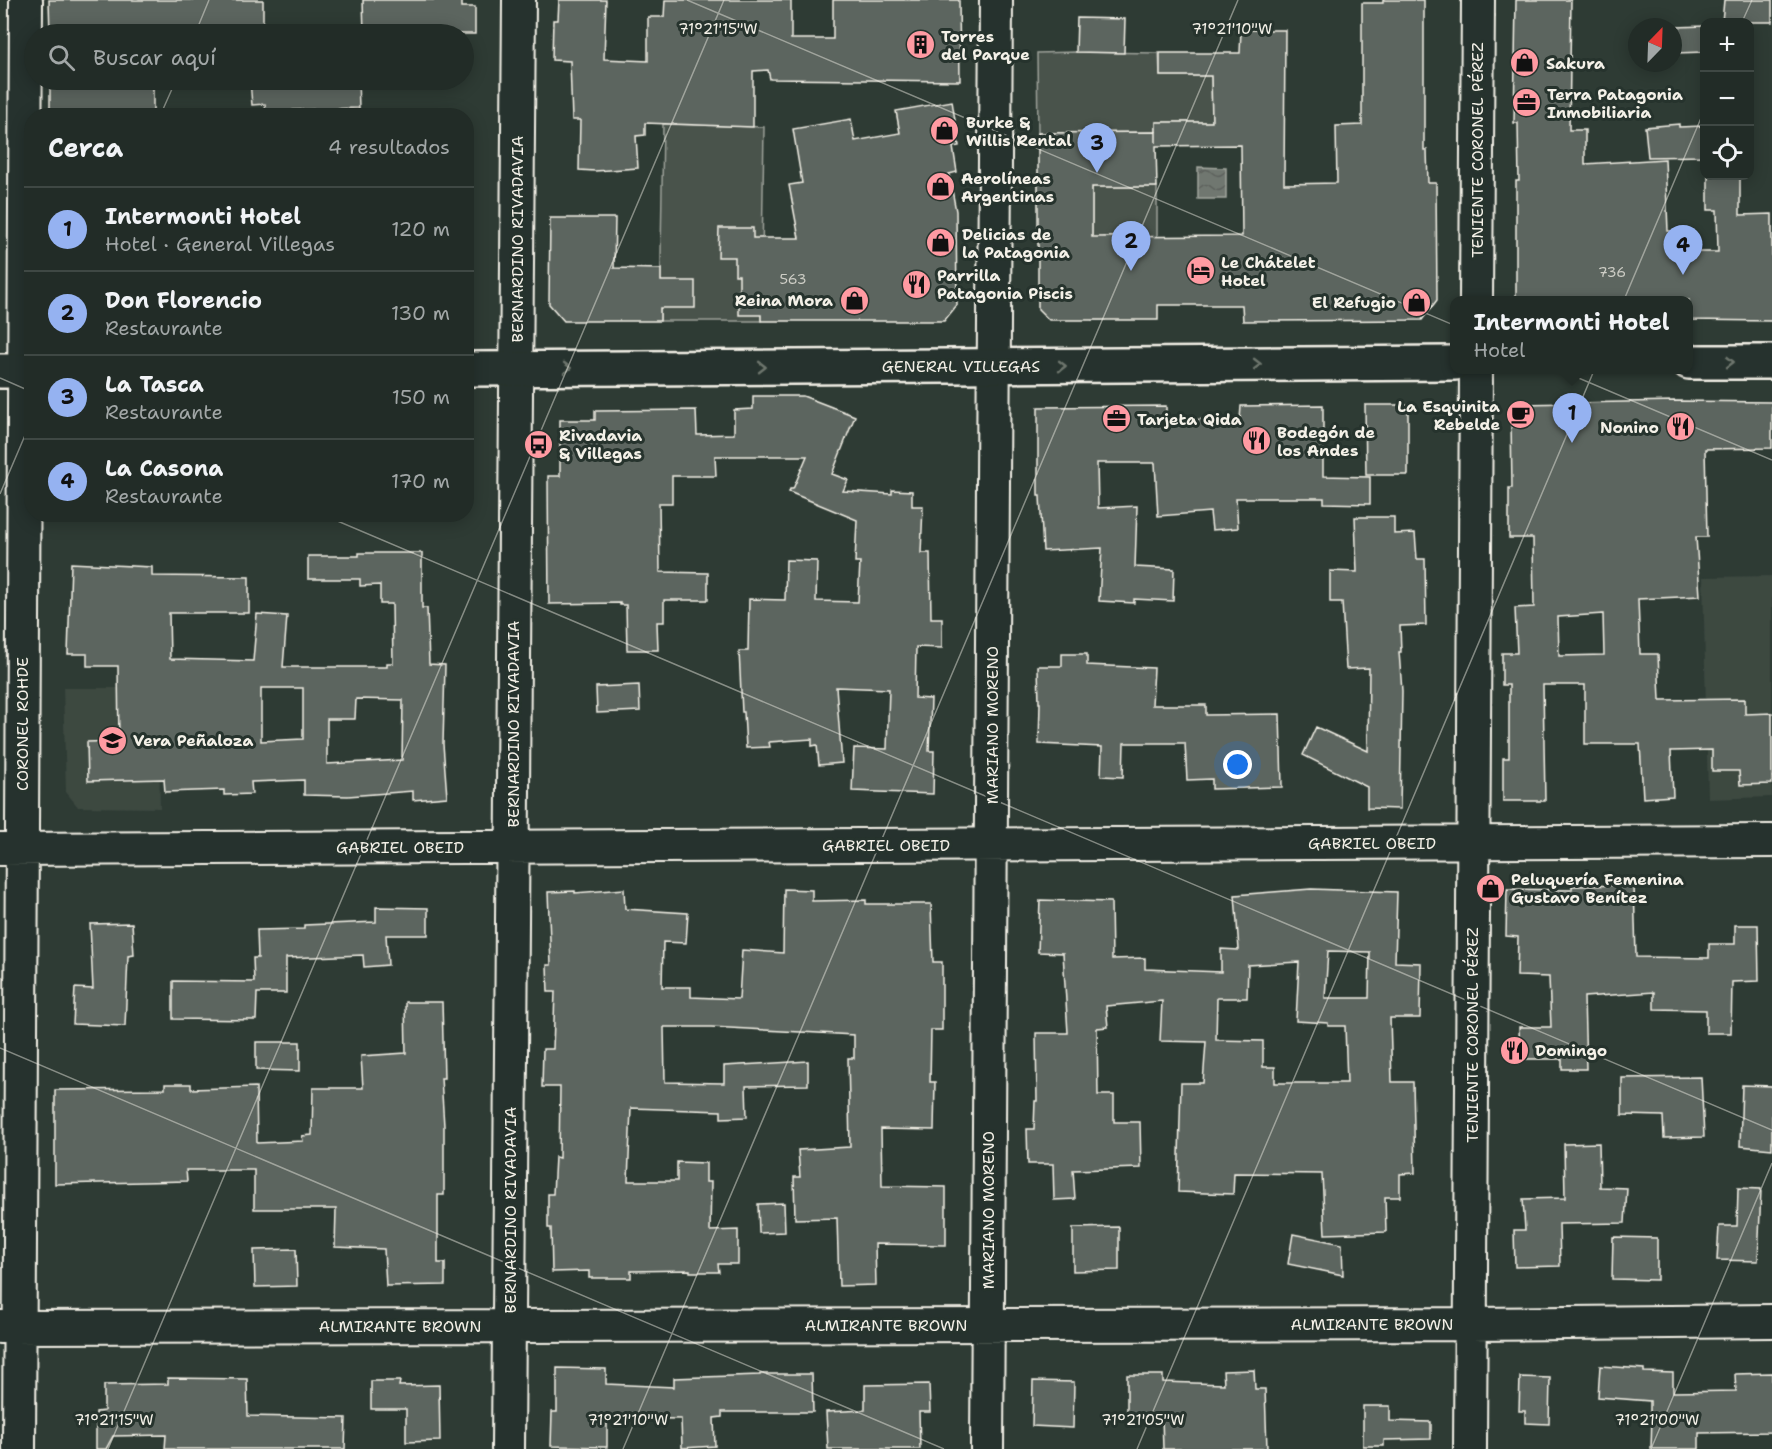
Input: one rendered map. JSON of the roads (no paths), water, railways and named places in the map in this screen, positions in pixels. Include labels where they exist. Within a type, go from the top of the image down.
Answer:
[{"type":"main road","points":[[1693,362],[1772,362]]},
{"type":"main road","name":"GENERAL VILLEGAS","points":[[474,369],[1450,363]]},
{"type":"street","name":"CORONEL ROHDE","points":[[26,0],[26,24]]},
{"type":"street","name":"BERNARDINO RIVADAVIA","points":[[508,1449],[519,0]]},
{"type":"street","name":"MARIANO MORENO","points":[[987,1449],[996,0]]},
{"type":"street","name":"TENIENTE CORONEL PÉREZ","points":[[1476,296],[1478,0]]},
{"type":"street","name":"CORONEL ROHDE","points":[[19,1449],[10,1327],[11,849],[24,90]]},
{"type":"street","name":"TENIENTE CORONEL PÉREZ","points":[[1470,1449],[1476,374]]},
{"type":"street","name":"GABRIEL OBEID","points":[[11,849],[1772,841]]},
{"type":"street","name":"ALMIRANTE BROWN","points":[[10,1327],[1471,1324],[1772,1321]]},
{"type":"water","points":[[1198,167],[1226,168],[1226,199],[1198,199]]},
{"type":"place","name":"Torres del Parque","points":[[920,45]]},
{"type":"place","name":"Sakura","points":[[1525,63]]},
{"type":"place","name":"Terra Patagonia Inmobiliaria","points":[[1526,103]]},
{"type":"place","name":"Burke & Willis Rental","points":[[945,131]]},
{"type":"place","name":"La Tasca","points":[[1097,173]]},
{"type":"place","name":"Aerolíneas Argentinas","points":[[940,187]]},
{"type":"place","name":"Delicias de la Patagonia","points":[[941,243]]},
{"type":"place","name":"Don Florencio","points":[[1131,271]]},
{"type":"place","name":"Le Chátelet Hotel","points":[[1200,271]]},
{"type":"place","name":"La Casona","points":[[1683,275]]},
{"type":"place","name":"Parrilla Patagonia Piscis","points":[[916,284]]},
{"type":"place","name":"Reina Mora","points":[[854,300]]},
{"type":"place","name":"El Refugio","points":[[1417,302]]},
{"type":"place","name":"La Esquinita Rebelde","points":[[1521,415]]},
{"type":"place","name":"Tarjeta Qida","points":[[1116,419]]},
{"type":"place","name":"Nonino","points":[[1680,427]]},
{"type":"place","name":"Bodegón de los Andes","points":[[1256,441]]},
{"type":"place","name":"Intermonti Hotel","points":[[1572,443]]},
{"type":"place","name":"Rivadavia & Villegas","points":[[538,444]]},
{"type":"place","name":"Vera Peñaloza","points":[[112,740]]},
{"type":"place","name":"Peluquería Femenina Gustavo Benítez","points":[[1490,888]]},
{"type":"place","name":"Domingo","points":[[1514,1050]]}]
